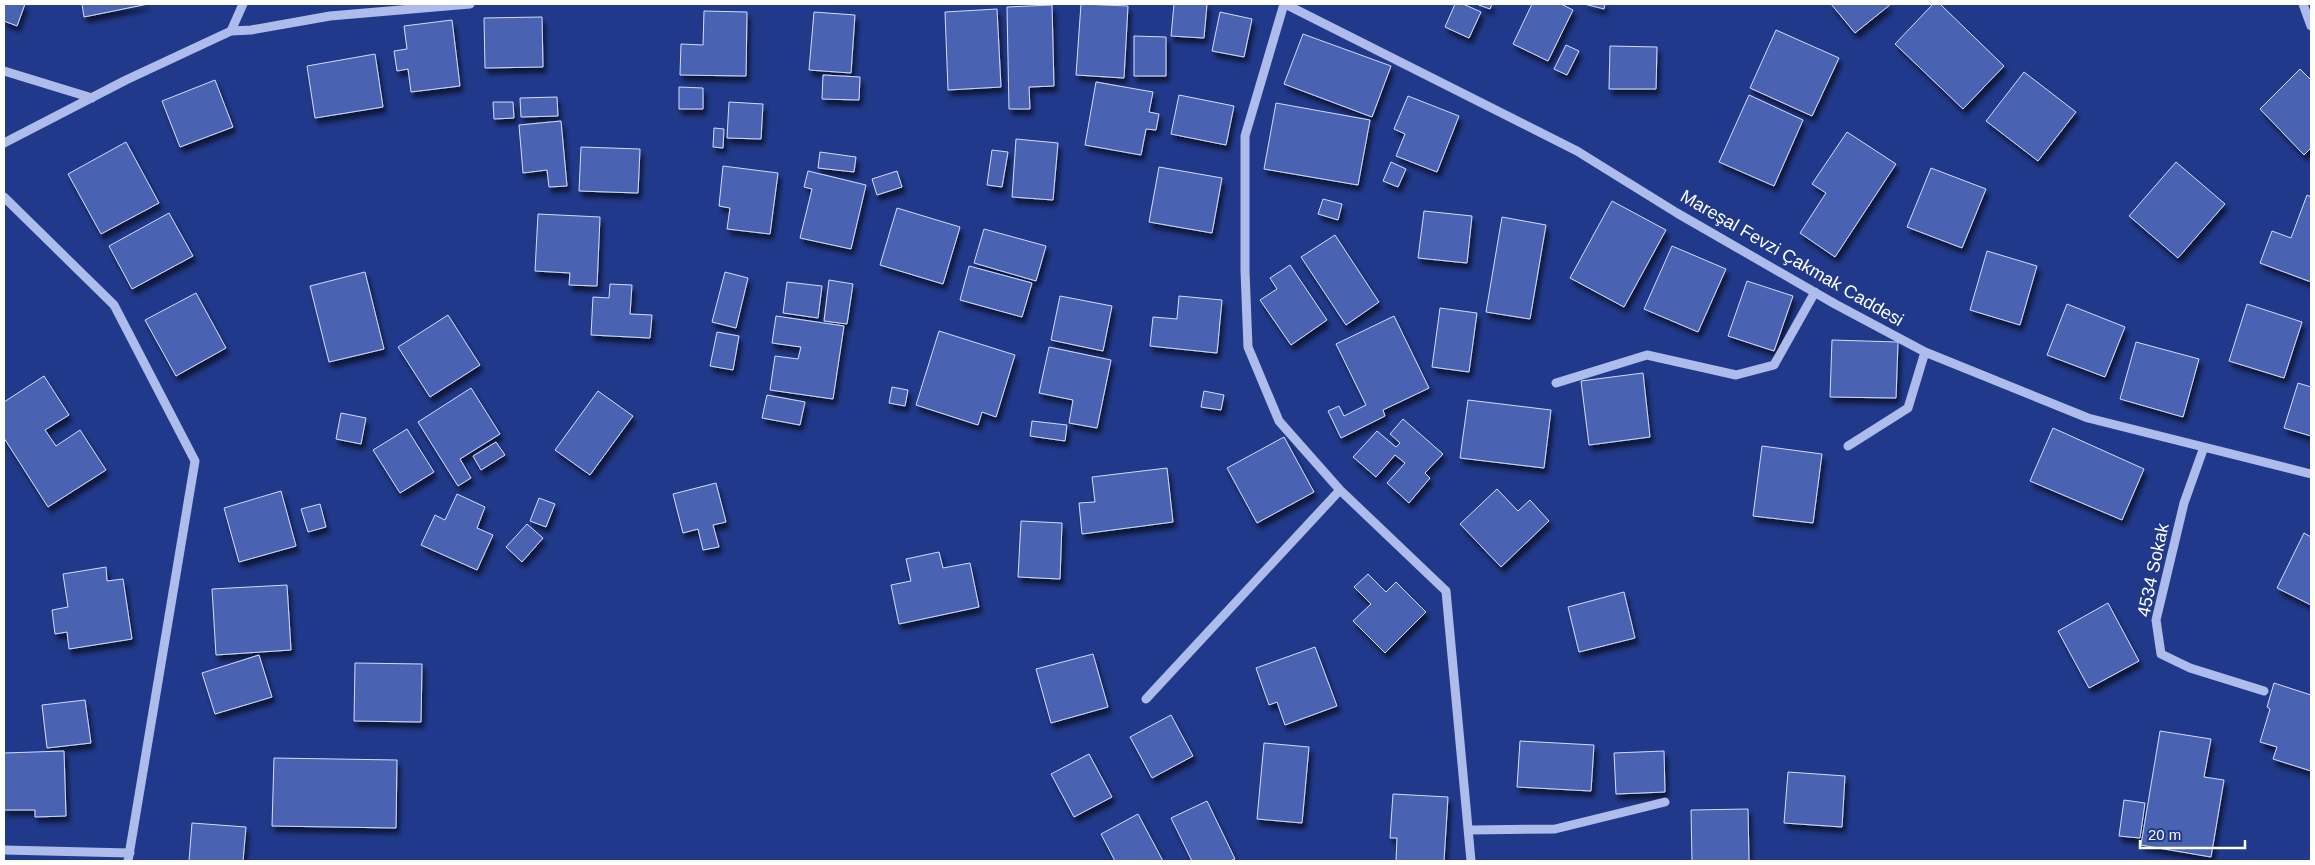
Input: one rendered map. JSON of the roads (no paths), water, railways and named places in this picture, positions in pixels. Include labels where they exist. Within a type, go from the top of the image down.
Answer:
[{"type":"street","points":[[231,31],[243,4]]},
{"type":"street","points":[[4,143],[126,80],[231,31],[251,30],[330,16],[470,4]]},
{"type":"street","points":[[1284,4],[1245,136],[1245,270],[1248,347],[1279,422],[1340,490],[1446,591],[1470,830],[1471,861]]},
{"type":"street","name":"Mareşal Fevzi Çakmak Caddesi","points":[[1284,4],[1577,151],[1677,213],[1925,352],[2088,418],[2311,474]]},
{"type":"street","points":[[2304,4],[2311,26]]},
{"type":"street","points":[[4,71],[92,98]]},
{"type":"street","points":[[4,197],[114,305],[195,461],[129,857],[4,850]]},
{"type":"street","points":[[1556,383],[1647,355],[1736,375],[1774,365],[1815,292]]},
{"type":"street","points":[[1848,446],[1908,408],[1925,352]]},
{"type":"street","name":"4534 Sokak","points":[[2204,447],[2184,503],[2156,620],[2161,654],[2190,668],[2264,691]]},
{"type":"street","points":[[1146,699],[1340,490]]},
{"type":"street","points":[[1470,830],[1555,828],[1665,802]]}]
